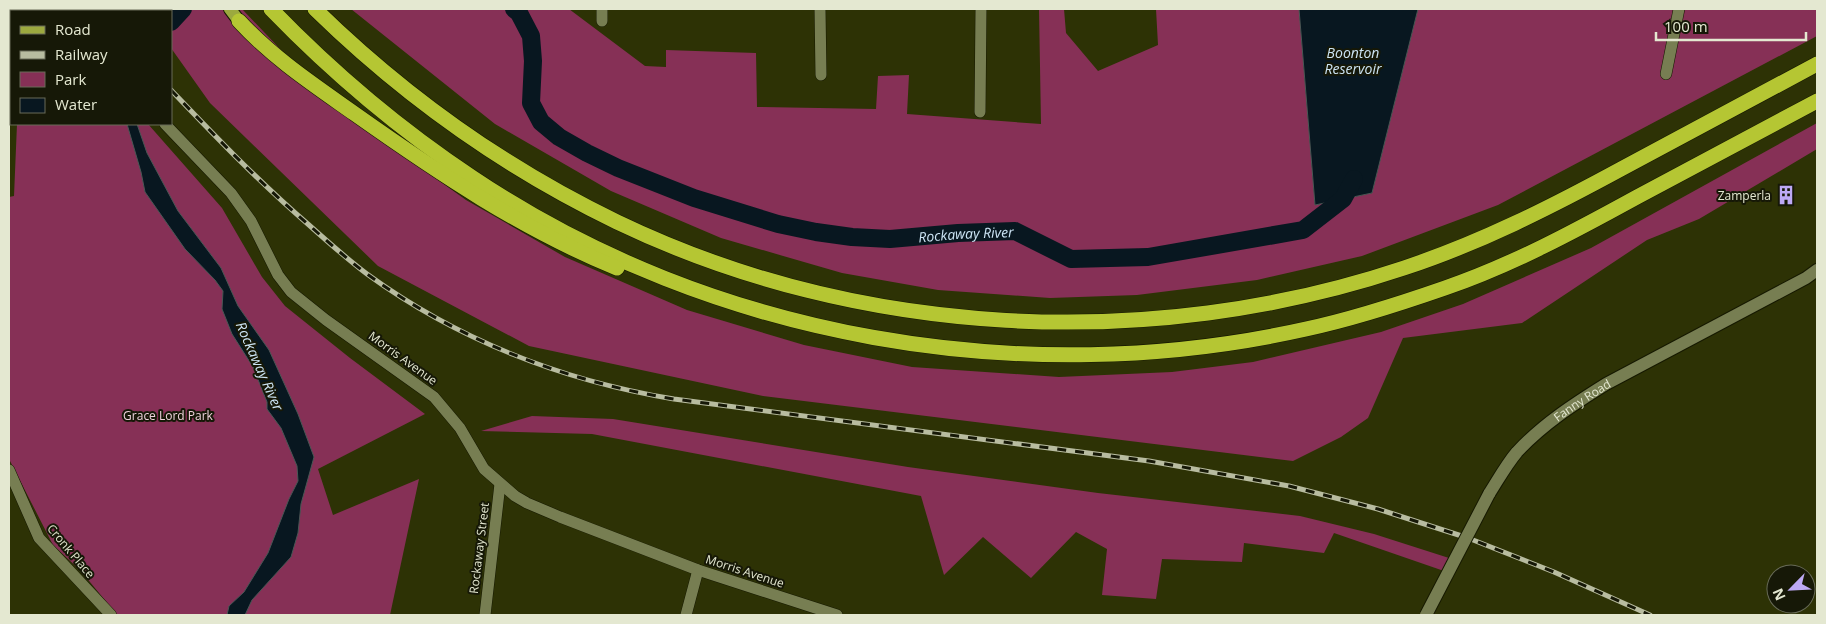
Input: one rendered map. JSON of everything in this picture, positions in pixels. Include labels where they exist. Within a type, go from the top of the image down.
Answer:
[{"type":"highway","points":[[271,9],[327,64],[383,113],[444,158],[506,199],[572,236],[640,267],[711,295],[784,317]]},
{"type":"highway","points":[[315,9],[404,88],[462,131],[523,171],[620,223],[721,264],[793,286],[899,308],[1008,321],[1118,321],[1190,316],[1298,298],[1404,268],[1473,242],[1540,212],[1817,64]]},
{"type":"highway","points":[[234,14],[254,37],[281,61],[436,170],[533,228],[602,262],[644,279],[690,294],[857,334],[932,346],[1006,354],[1120,354],[1233,343],[1306,329],[1415,298],[1486,272],[1520,257],[1587,224],[1817,101]]},
{"type":"main road","name":"Fanny Road","points":[[1426,615],[1489,494],[1517,453],[1540,430],[1574,404],[1606,384],[1806,278],[1817,270]]},
{"type":"street","points":[[602,9],[602,21]]},
{"type":"street","points":[[820,9],[821,75]]},
{"type":"street","points":[[980,112],[981,9]]},
{"type":"street","points":[[1666,74],[1679,9]]},
{"type":"street","name":"Morris Avenue","points":[[166,125],[235,198],[251,221],[278,276],[291,292],[326,320],[434,397],[460,428],[484,469],[500,484],[527,503],[698,570],[837,615]]},
{"type":"street","name":"Cronk Place","points":[[9,470],[40,538],[111,615]]},
{"type":"street","name":"Rockaway Street","points":[[485,615],[500,484]]},
{"type":"street","points":[[686,615],[698,570]]},
{"type":"green space","points":[[9,9],[44,10],[10,10],[9,18]]},
{"type":"green space","points":[[242,9],[302,72],[364,127],[466,200],[565,257],[687,310],[804,345],[912,367],[1059,377],[1172,372],[1253,362],[1381,332],[1463,304],[1591,248],[1817,123],[1817,149],[1699,219],[1647,240],[1522,323],[1403,338],[1368,418],[1341,437],[1293,461],[763,396],[529,346],[378,266],[210,103],[172,49],[172,10],[144,10]]},
{"type":"green space","points":[[351,9],[569,9],[645,66],[666,67],[666,50],[756,53],[757,107],[876,109],[878,76],[909,75],[907,114],[1041,124],[1039,9],[1064,9],[1066,33],[1098,71],[1158,45],[1156,9],[1299,9],[1315,205],[1372,193],[1418,9],[1817,9],[1817,36],[1498,205],[1362,256],[1257,280],[1137,295],[1050,298],[938,290],[842,273],[721,238],[611,191],[495,124]]},
{"type":"green space","name":"Grace Lord Park","points":[[17,125],[149,125],[222,208],[262,277],[285,306],[425,414],[318,469],[333,515],[419,479],[390,615],[117,615],[81,571],[53,545],[9,459],[9,197],[14,196]]},
{"type":"green space","points":[[532,416],[613,419],[908,467],[1098,493],[1300,516],[1374,534],[1449,558],[1444,571],[1334,533],[1324,553],[1244,543],[1242,562],[1162,559],[1156,599],[1102,595],[1107,549],[1076,532],[1031,578],[983,537],[944,575],[921,496],[592,434],[481,431]]},
{"type":"water","name":"Boonton Reservoir","points":[[1299,9],[1418,9],[1372,193],[1315,205]]},
{"type":"water","points":[[127,125],[137,125],[147,153],[178,211],[221,268],[238,306],[269,350],[298,414],[314,457],[301,504],[298,533],[291,557],[252,600],[245,615],[227,615],[229,606],[244,592],[268,553],[298,481],[297,466],[281,428],[267,409],[267,402],[253,367],[232,334],[222,309],[223,291],[185,249],[145,192]]},
{"type":"waterway","name":"Rockaway River","points":[[172,21],[183,9]]},
{"type":"waterway","name":"Rockaway River","points":[[514,9],[519,13],[531,36],[533,61],[531,103],[541,122],[559,137],[618,168],[694,198],[778,224],[816,232],[852,237],[890,239],[958,233],[1015,231],[1071,259],[1148,257],[1303,230],[1343,199],[1354,179]]},
{"type":"railway","points":[[172,91],[273,193],[367,274],[402,298],[475,338],[553,369],[592,381],[674,399],[1149,461],[1289,486],[1378,509],[1468,538],[1554,572],[1650,615]]},
{"type":"place","name":"Zamperla","points":[[1786,195]]}]
